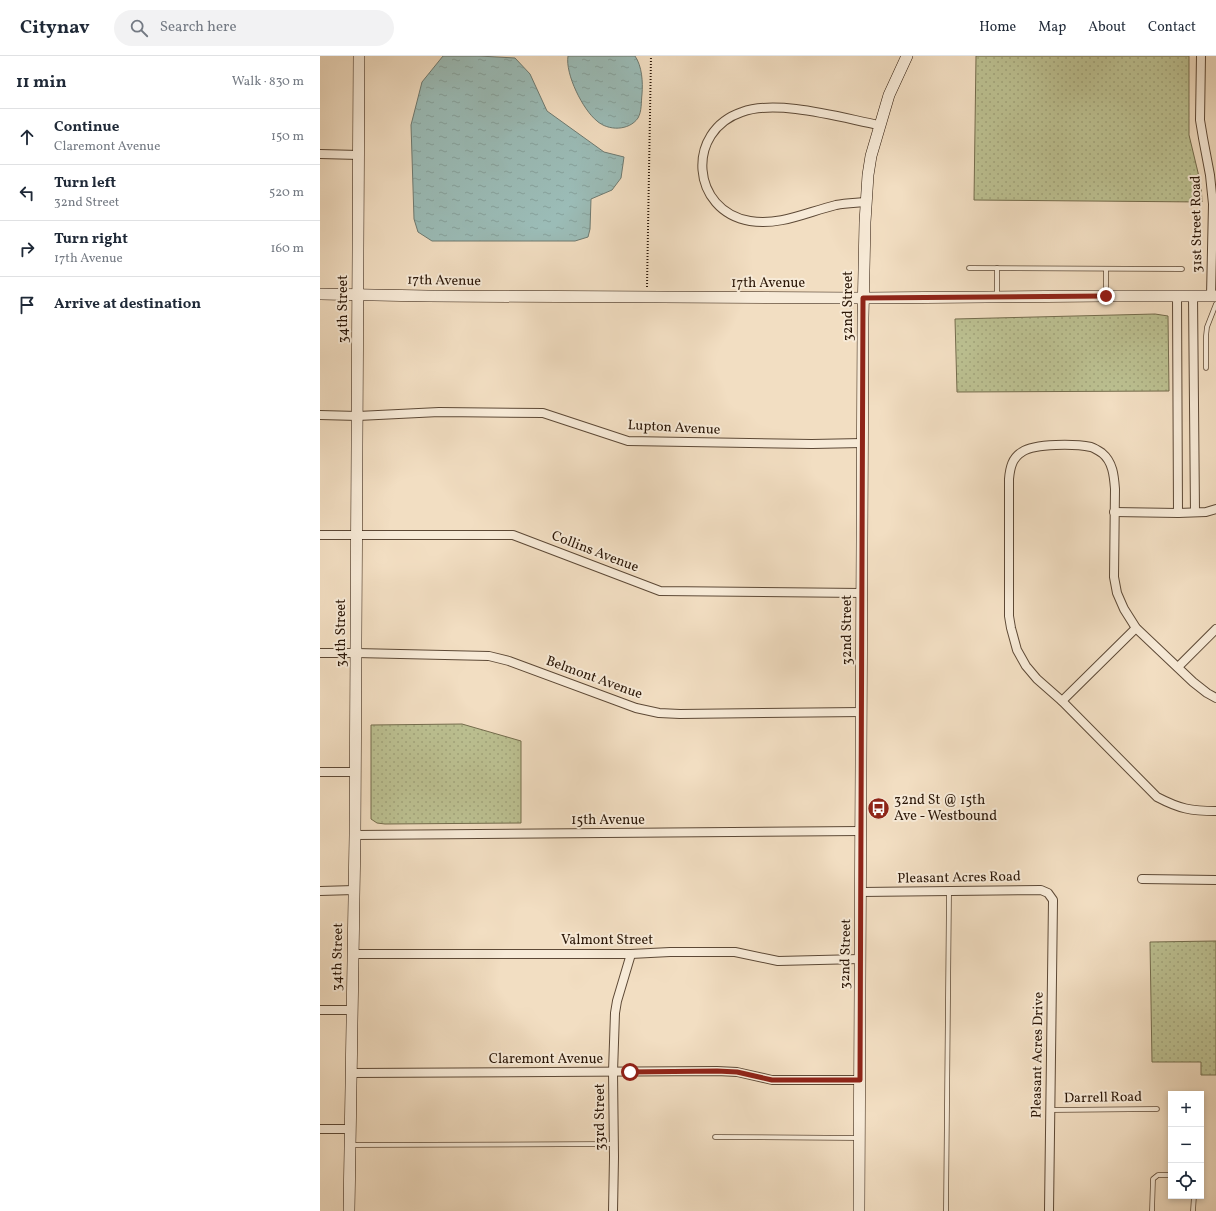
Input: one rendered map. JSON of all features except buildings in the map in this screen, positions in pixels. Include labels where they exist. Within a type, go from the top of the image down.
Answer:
[{"type":"street","name":"34th Street","points":[[349,1211],[355,835],[359,294],[359,56]]},
{"type":"street","name":"32nd Street","points":[[859,1211],[863,298],[866,202],[871,156],[879,126],[889,95],[907,56]]},
{"type":"street","name":"31st Street Road","points":[[1201,56],[1200,120],[1214,204],[1214,298]]},
{"type":"street","points":[[866,202],[835,205],[784,220],[758,222],[739,218],[730,214],[717,204],[707,189],[702,173],[702,155],[709,138],[719,124],[735,114],[753,109],[789,108],[879,126]]},
{"type":"street","points":[[320,154],[359,155]]},
{"type":"street","name":"17th Avenue","points":[[320,294],[428,296],[863,298],[1193,296],[1214,298]]},
{"type":"street","points":[[1177,296],[1178,513]]},
{"type":"street","points":[[1193,296],[1195,512]]},
{"type":"street","name":"Lupton Avenue","points":[[320,415],[358,416],[439,412],[544,412],[628,441],[812,444],[862,443]]},
{"type":"street","points":[[1216,698],[1193,682],[1136,628],[1124,609],[1117,593],[1115,583],[1115,489],[1111,464],[1103,454],[1092,448],[1046,445],[1029,448],[1022,452],[1012,464],[1009,479],[1009,608],[1011,628],[1017,650],[1026,666],[1037,679],[1062,701],[1157,797],[1184,809],[1216,811]]},
{"type":"street","points":[[1114,512],[1178,513],[1206,512],[1216,509]]},
{"type":"street","name":"Collins Avenue","points":[[320,535],[513,535],[660,591],[862,593]]},
{"type":"street","points":[[1062,701],[1136,628]]},
{"type":"street","points":[[1178,667],[1216,629]]},
{"type":"street","name":"Belmont Avenue","points":[[320,653],[488,656],[509,661],[636,708],[659,713],[861,712]]},
{"type":"street","points":[[320,772],[355,772]]},
{"type":"street","name":"15th Avenue","points":[[355,835],[861,831]]},
{"type":"street","points":[[1142,880],[1216,880]]},
{"type":"street","points":[[320,891],[354,890]]},
{"type":"street","name":"Pleasant Acres Road","points":[[861,892],[1041,890],[1048,893],[1053,900]]},
{"type":"street","name":"Pleasant Acres Drive","points":[[1049,1211],[1053,900]]},
{"type":"street","name":"Valmont Street","points":[[353,954],[631,954],[670,952],[735,952],[778,961],[860,959]]},
{"type":"street","name":"33rd Street","points":[[612,1211],[614,1144],[614,1024],[617,1001],[631,954]]},
{"type":"street","points":[[320,1010],[352,1010]]},
{"type":"street","name":"Claremont Avenue","points":[[351,1073],[717,1071],[737,1072],[772,1080],[860,1080]]},
{"type":"street","points":[[320,1129],[350,1129]]},
{"type":"lane","points":[[970,268],[1182,270]]},
{"type":"lane","points":[[997,268],[997,297]]},
{"type":"lane","points":[[1106,269],[1106,296]]},
{"type":"lane","points":[[1206,368],[1206,332],[1214,298]]},
{"type":"lane","points":[[946,1211],[949,892]]},
{"type":"lane","name":"Darrell Road","points":[[1050,1110],[1157,1109]]},
{"type":"lane","points":[[715,1137],[860,1138]]},
{"type":"lane","points":[[350,1145],[614,1144]]},
{"type":"lane","points":[[1152,1211],[1153,1179],[1158,1175],[1168,1175]]},
{"type":"lane","points":[[1194,1199],[1194,1211]]},
{"type":"path","points":[[647,297],[651,56]]},
{"type":"green space","points":[[976,56],[1189,56],[1189,135],[1201,185],[1202,202],[974,200]]},
{"type":"green space","points":[[1155,314],[1168,316],[1169,391],[957,392],[955,319]]},
{"type":"green space","points":[[462,724],[521,741],[521,823],[385,824],[377,823],[371,819],[371,725]]},
{"type":"green space","points":[[1216,941],[1216,1075],[1201,1075],[1201,1062],[1152,1062],[1150,942]]},
{"type":"water","points":[[443,56],[515,58],[530,74],[547,111],[604,152],[624,157],[621,178],[612,190],[591,199],[590,229],[588,237],[575,241],[432,241],[418,232],[414,219],[411,125],[422,82]]},
{"type":"water","points":[[568,56],[635,56],[641,69],[642,79],[641,106],[638,118],[629,125],[618,128],[607,127],[597,121],[586,109],[576,91],[569,72]]},
{"type":"place","name":"32nd St @ 15th Ave - Westbound","points":[[878,808]]},
{"type":"route","points":[[630,1072],[717,1071],[737,1072],[772,1080],[860,1080],[863,298],[1106,296]]}]
